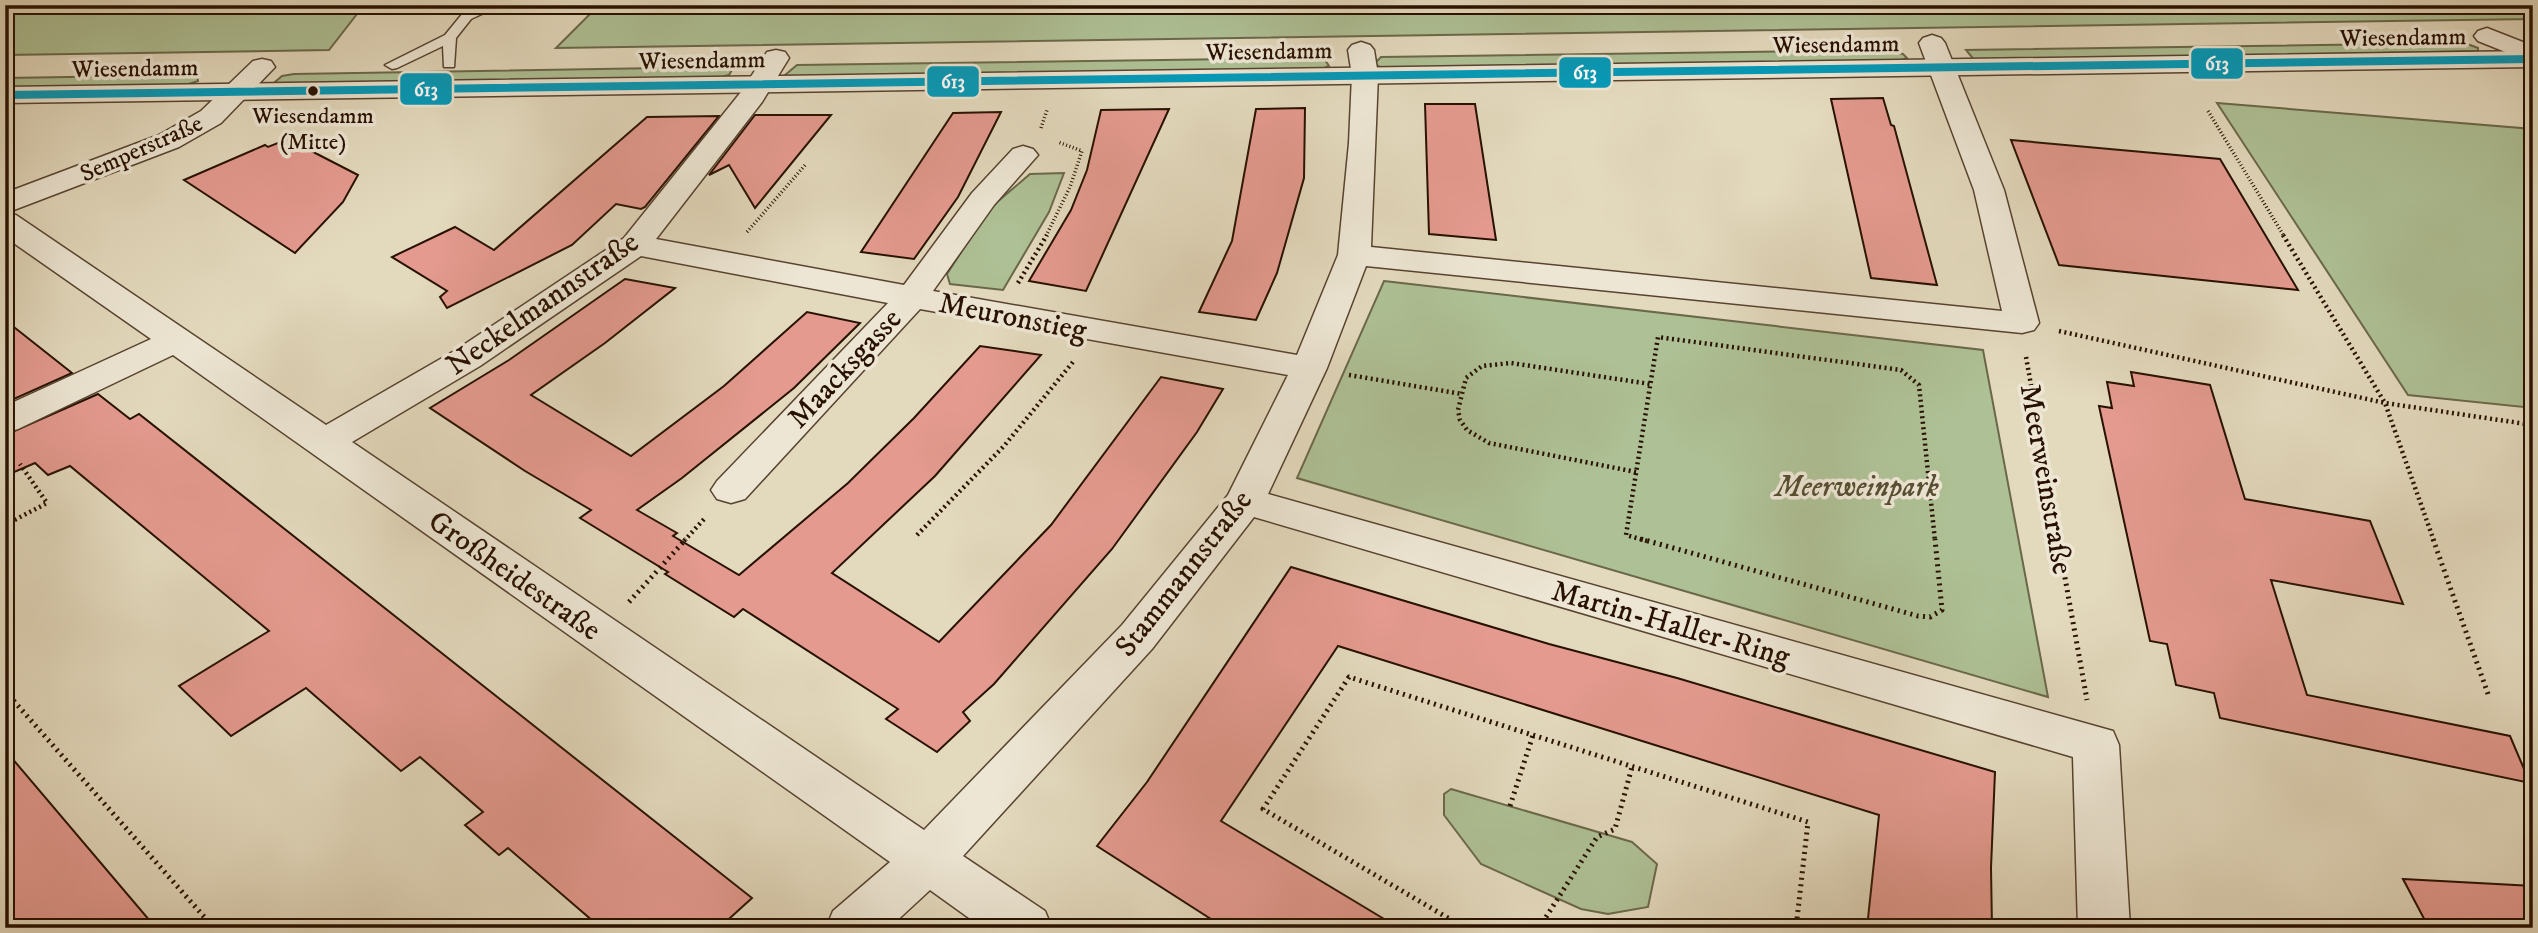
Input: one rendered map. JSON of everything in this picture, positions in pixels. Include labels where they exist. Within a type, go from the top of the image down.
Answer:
[{"type":"street","name":"Wiesendamm","points":[[1848,44],[1936,56],[2533,35]]},
{"type":"street","points":[[2487,36],[2533,57]]},
{"type":"street","name":"Wiesendamm","points":[[1333,50],[1363,63],[1389,50]]},
{"type":"street","points":[[364,65],[392,65],[450,51],[477,64]]},
{"type":"street","points":[[1354,255],[2022,323],[1989,190],[1936,56]]},
{"type":"street","name":"Wiesendamm","points":[[5,94],[239,92],[761,67],[1052,81],[1363,63],[1936,56],[2533,57]]},
{"type":"street","name":"Wiesendamm","points":[[761,67],[803,58]]},
{"type":"street","name":"Stammannstraße","points":[[852,928],[928,860],[1137,637],[1245,500],[1309,368],[1354,255],[1363,143],[1363,63]]},
{"type":"street","name":"Wiesendamm","points":[[154,68],[337,66]]},
{"type":"street","name":"Semperstraße","points":[[5,204],[169,141],[211,117],[239,92],[261,67]]},
{"type":"street","name":"Neckelmannstraße","points":[[324,442],[468,358],[635,245],[761,67]]},
{"type":"street","name":"Maacksgasse","points":[[731,490],[912,297],[983,199],[1030,144]]},
{"type":"street","name":"Großheidestraße","points":[[5,222],[1026,928]]},
{"type":"street","name":"Meuronstieg","points":[[635,245],[1098,332],[1309,368]]},
{"type":"street","points":[[5,421],[178,340]]},
{"type":"street","name":"Martin-Haller-Ring","points":[[1245,500],[2096,745]]},
{"type":"street","points":[[2096,745],[2104,928]]},
{"type":"lane","points":[[450,51],[466,11],[495,5]]},
{"type":"path","points":[[998,313],[1052,230],[1074,180],[1082,151],[1030,144],[1045,123],[1052,81]]},
{"type":"path","points":[[2208,111],[2385,403],[2488,694]]},
{"type":"path","points":[[718,260],[751,229],[806,164]]},
{"type":"path","points":[[2022,323],[2385,403],[2533,425]]},
{"type":"path","name":"Meerweinstraße","points":[[2022,323],[2031,391],[2096,745]]},
{"type":"path","points":[[917,535],[1004,446],[1098,332]]},
{"type":"path","points":[[1658,337],[1888,367],[1912,377],[1919,384],[1942,610],[1930,617],[1918,616],[1626,535],[1650,384],[1658,337]]},
{"type":"path","points":[[1636,472],[1489,443],[1467,430],[1460,420],[1458,410],[1466,378],[1472,372],[1496,363],[1650,384]]},
{"type":"path","points":[[1309,368],[1462,394]]},
{"type":"path","points":[[5,525],[47,503],[20,464]]},
{"type":"path","points":[[600,634],[731,490]]},
{"type":"path","points":[[1465,928],[1263,808],[1349,677],[1808,822],[1796,928]]},
{"type":"path","points":[[5,691],[214,928]]},
{"type":"path","points":[[1510,806],[1533,735]]},
{"type":"path","points":[[1539,928],[1597,837],[1615,829],[1632,766]]},
{"type":"green space","points":[[364,5],[329,50],[5,55],[5,7]]},
{"type":"green space","points":[[802,5],[2533,5],[2533,19],[556,48],[594,10]]},
{"type":"green space","points":[[2465,43],[2478,48],[2478,51],[1975,61],[1966,50]]},
{"type":"green space","points":[[1886,50],[1903,54],[1907,58],[1896,62],[1384,69],[1374,64],[1381,57]]},
{"type":"green space","points":[[1312,58],[1325,60],[1329,66],[1319,70],[796,78],[785,75],[797,65]]},
{"type":"green space","points":[[722,67],[732,70],[729,75],[282,85],[275,82],[282,76],[294,74]]},
{"type":"green space","points":[[197,76],[198,81],[186,85],[5,88],[5,78]]},
{"type":"green space","points":[[2217,103],[2533,129],[2533,408],[2408,395]]},
{"type":"green space","points":[[1064,173],[1049,212],[1003,290],[950,284],[947,274],[989,209],[1030,174]]},
{"type":"green space","name":"Meerweinpark","points":[[1384,281],[1983,350],[2048,697],[1297,478]]},
{"type":"green space","points":[[1451,789],[1632,842],[1657,864],[1648,907],[1608,914],[1581,909],[1481,864],[1444,815],[1444,794]]},
{"type":"building","points":[[1883,98],[1891,125],[1894,126],[1937,285],[1871,278],[1831,99]]},
{"type":"building","points":[[1425,104],[1475,104],[1496,240],[1429,234]]},
{"type":"building","points":[[1305,108],[1304,178],[1277,273],[1256,320],[1199,312],[1232,241],[1256,109]]},
{"type":"building","points":[[1169,109],[1086,291],[1029,281],[1071,210],[1087,170],[1101,110]]},
{"type":"building","points":[[1001,112],[958,197],[914,259],[861,252],[953,113]]},
{"type":"building","points":[[755,115],[831,115],[755,208],[729,165],[709,175]]},
{"type":"building","points":[[719,116],[645,207],[641,209],[616,204],[572,245],[447,308],[440,297],[447,291],[392,257],[455,227],[494,250],[647,117]]},
{"type":"building","points":[[288,139],[358,175],[343,202],[295,253],[184,180],[265,145],[268,147]]},
{"type":"building","points":[[2011,140],[2220,159],[2298,290],[2059,265]]},
{"type":"building","points":[[625,279],[675,288],[605,343],[531,395],[631,456],[724,386],[807,312],[860,323],[794,388],[682,478],[637,510],[677,533],[673,536],[739,575],[848,483],[914,418],[980,346],[1041,355],[935,476],[832,573],[939,642],[1051,525],[1161,377],[1223,389],[1197,432],[1112,549],[994,684],[963,712],[970,721],[937,752],[886,719],[898,709],[743,609],[734,617],[665,574],[668,572],[580,518],[591,510],[525,471],[430,408],[509,360]]},
{"type":"building","points":[[5,320],[72,373],[5,403]]},
{"type":"building","points":[[2131,372],[2210,385],[2245,499],[2370,521],[2403,604],[2271,580],[2307,695],[2510,736],[2530,783],[2220,718],[2214,693],[2176,685],[2167,644],[2150,641],[2099,406],[2112,408],[2107,382],[2134,386]]},
{"type":"building","points":[[98,394],[130,419],[139,414],[752,898],[719,928],[601,928],[508,848],[499,855],[465,825],[483,812],[420,757],[401,771],[306,688],[231,736],[179,686],[269,631],[70,466],[48,475],[35,463],[5,476],[5,435]]},
{"type":"building","points":[[1291,567],[1995,772],[1991,868],[1992,928],[1867,928],[1879,815],[1338,646],[1221,821],[1399,928],[1225,928],[1097,846],[1147,782]]},
{"type":"building","points":[[5,750],[156,928],[5,928]]},
{"type":"building","points":[[2403,879],[2533,886],[2533,928],[2429,928]]},
{"type":"transit line","name":"613","points":[[5,95],[2533,59]]},
{"type":"place","name":"Wiesendamm (Mitte)","points":[[313,91]]}]
